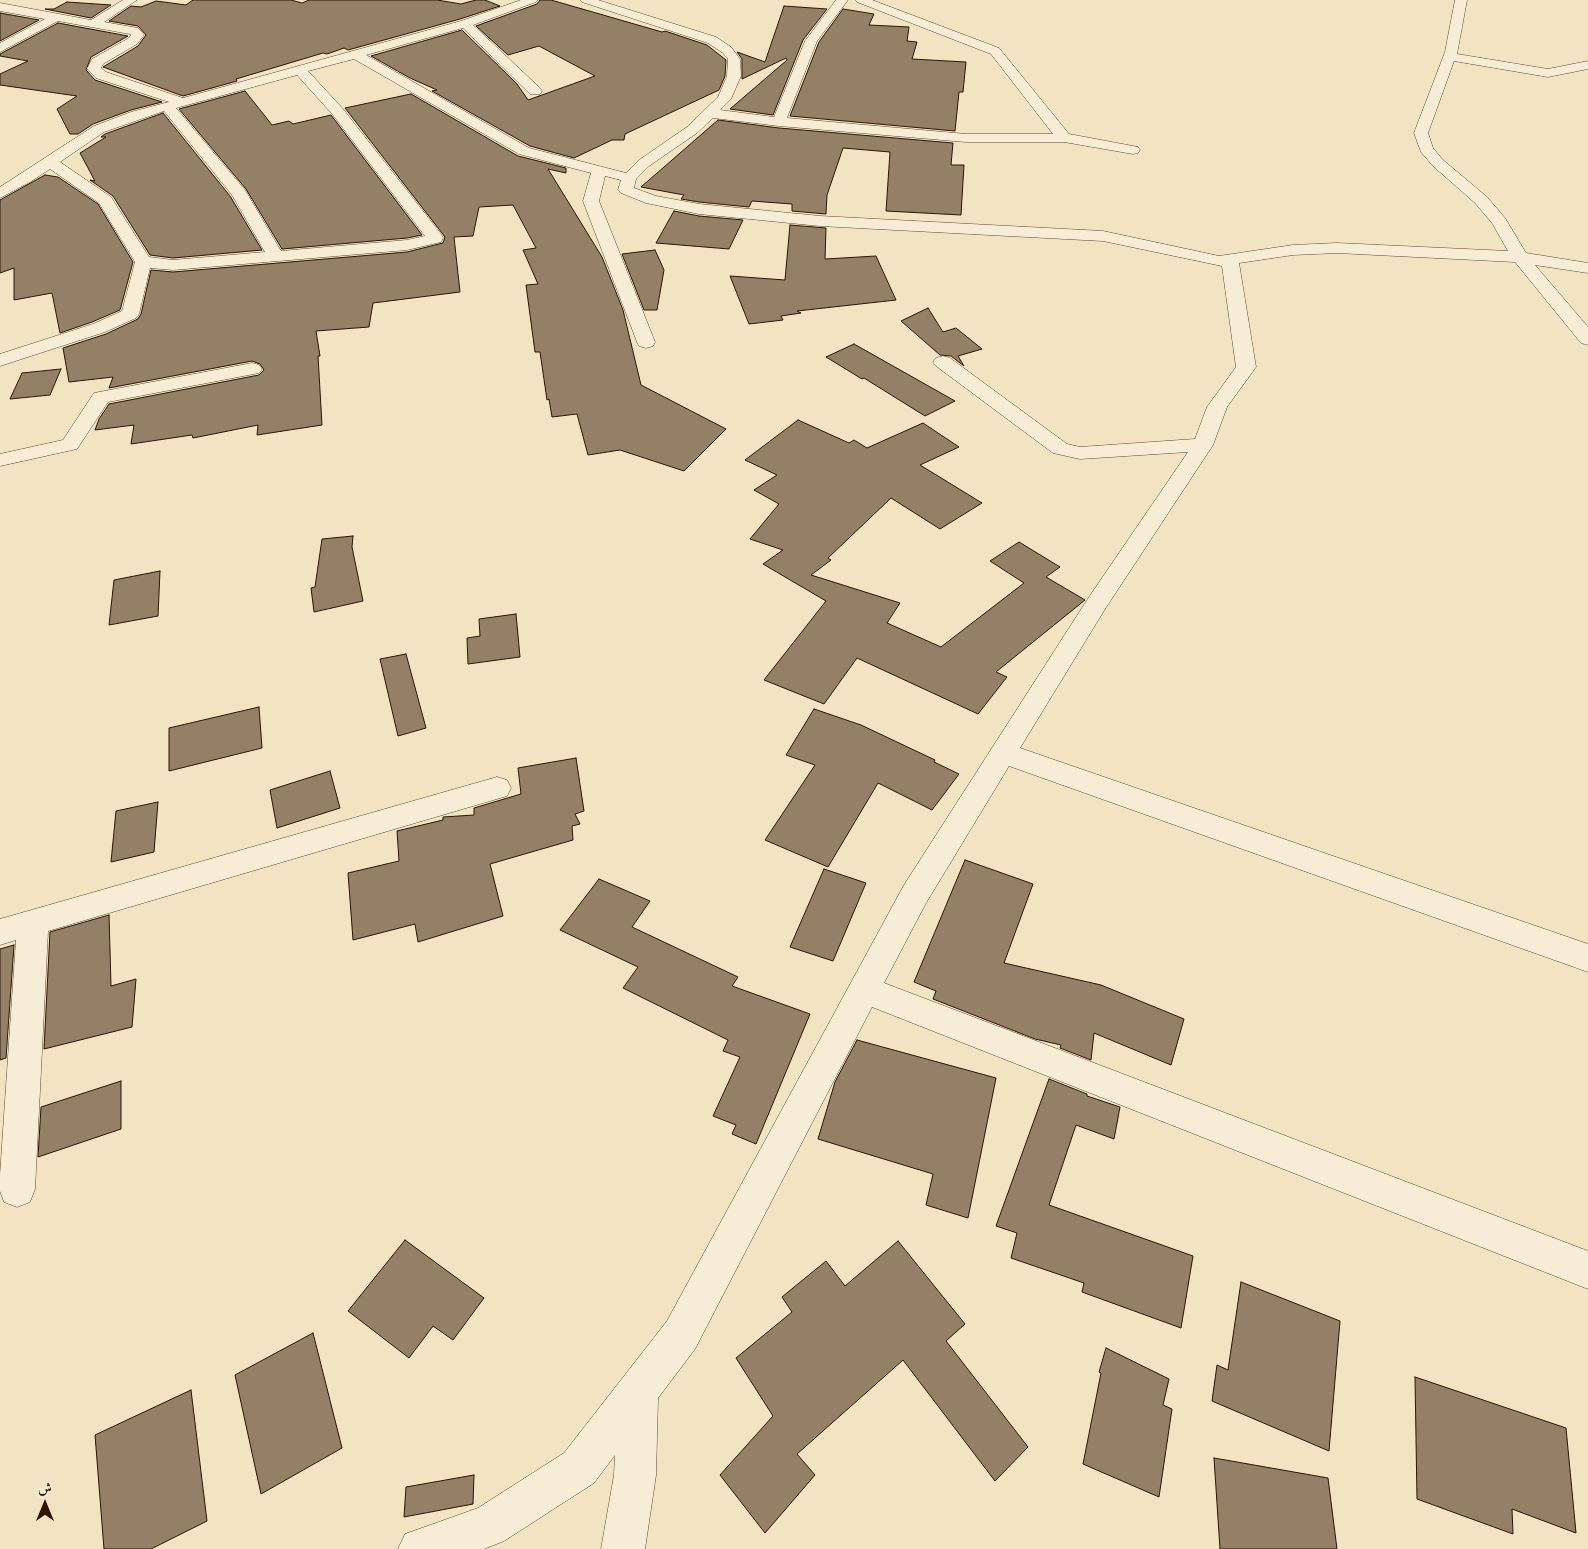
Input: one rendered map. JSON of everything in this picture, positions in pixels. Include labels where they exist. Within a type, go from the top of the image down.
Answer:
[{"type":"street","points":[[94,23],[131,0]]},
{"type":"street","points":[[0,193],[51,162],[99,129],[136,115],[465,24],[532,0]]},
{"type":"street","points":[[586,0],[712,40],[727,50],[734,59],[734,76],[724,99],[692,130],[644,164],[629,178],[626,190],[652,200],[699,209],[820,221],[1103,236],[1219,260],[1293,250],[1337,248],[1520,257],[1588,268]]},
{"type":"street","points":[[779,122],[811,40],[842,0]]},
{"type":"street","points":[[861,0],[995,51],[1064,138]]},
{"type":"street","points":[[1461,0],[1449,56],[1421,133],[1426,149],[1438,164],[1481,200],[1499,221],[1520,257],[1588,339]]},
{"type":"street","points":[[0,7],[134,31],[138,35],[133,41],[97,62],[94,69],[101,75],[175,104],[240,193],[276,256]]},
{"type":"street","points":[[0,48],[55,18]]},
{"type":"street","points":[[465,24],[535,91]]},
{"type":"street","points":[[355,54],[524,151],[629,178]]},
{"type":"street","points":[[1449,56],[1548,73],[1588,65]]},
{"type":"street","points":[[143,262],[172,265],[407,245],[435,238],[338,112],[300,70]]},
{"type":"street","points":[[710,112],[779,122],[966,138],[1064,138],[1133,150]]},
{"type":"street","points":[[0,360],[99,328],[130,314],[143,262],[105,200],[51,162]]},
{"type":"street","points":[[599,169],[591,202],[646,342]]},
{"type":"street","points":[[420,1549],[489,1526],[579,1468],[681,1335],[915,894],[1097,603],[1203,445],[1217,407],[1246,367],[1230,259]]},
{"type":"street","points":[[943,362],[1060,449],[1080,453],[1203,445]]},
{"type":"street","points":[[0,460],[70,445],[101,397],[252,369]]},
{"type":"street","points":[[1003,754],[1588,958]]},
{"type":"street","points":[[0,932],[497,788]]},
{"type":"street","points":[[17,1189],[32,923]]},
{"type":"street","points":[[865,990],[1588,1270]]},
{"type":"street","points":[[623,1549],[635,1475],[638,1391]]},
{"type":"building","points":[[193,0],[291,0],[302,3],[309,0],[437,0],[461,4],[485,0],[500,6],[348,50],[344,48],[327,54],[323,53],[236,79],[237,81],[183,96],[103,67],[138,46],[146,35],[138,26],[109,21],[131,6],[141,7],[156,1],[186,5]]},
{"type":"building","points":[[540,0],[551,0],[662,32],[665,31],[707,45],[726,60],[725,76],[719,90],[625,134],[624,140],[612,140],[574,158],[530,146],[432,91],[437,90],[410,78],[371,56],[462,30],[517,84],[528,100],[595,76],[539,46],[508,55],[476,26],[537,4]]},
{"type":"building","points":[[67,2],[111,5],[91,18],[45,9],[54,9]]},
{"type":"building","points":[[784,6],[827,9],[803,40],[773,115],[730,109],[787,60],[786,58],[742,79],[742,59],[737,52],[765,62]]},
{"type":"building","points":[[843,9],[874,14],[869,25],[909,27],[907,41],[917,42],[912,59],[966,62],[963,92],[959,92],[955,131],[790,116],[819,42]]},
{"type":"building","points":[[0,13],[39,20],[0,41]]},
{"type":"building","points":[[58,23],[128,36],[91,57],[86,70],[95,80],[162,102],[131,110],[93,124],[78,134],[70,134],[57,109],[77,96],[0,85],[0,74],[28,61],[0,56],[0,54]]},
{"type":"building","points":[[245,91],[272,125],[289,121],[293,124],[331,115],[422,235],[282,249],[246,189],[179,109]]},
{"type":"building","points":[[411,94],[518,156],[566,168],[566,173],[548,169],[602,257],[623,310],[641,385],[726,429],[684,471],[620,450],[588,455],[577,414],[552,417],[549,399],[547,400],[540,352],[535,352],[526,285],[538,284],[523,250],[536,248],[513,205],[479,207],[473,236],[454,237],[460,292],[373,303],[369,327],[316,331],[320,356],[318,356],[322,425],[257,435],[258,425],[193,438],[192,435],[131,444],[134,425],[95,430],[99,419],[109,404],[259,375],[264,370],[260,364],[252,361],[109,388],[113,377],[69,382],[63,348],[106,334],[138,319],[141,314],[151,270],[173,272],[407,252],[443,243],[445,237],[345,108]]},
{"type":"building","points":[[163,113],[230,196],[262,250],[173,258],[150,255],[113,196],[90,180],[95,181],[80,153],[106,137],[101,137],[105,134]]},
{"type":"building","points":[[718,120],[779,128],[953,143],[951,165],[964,165],[961,215],[886,211],[890,152],[843,148],[827,195],[826,214],[792,211],[792,204],[752,201],[749,207],[699,202],[681,199],[684,195],[641,187]]},
{"type":"building","points":[[45,175],[58,177],[98,204],[133,262],[120,310],[60,333],[52,293],[14,300],[14,268],[0,273],[0,200]]},
{"type":"building","points":[[674,211],[699,216],[743,220],[729,249],[656,243]]},
{"type":"building","points":[[790,225],[826,228],[825,259],[876,256],[896,300],[797,311],[801,313],[781,316],[783,320],[749,324],[730,276],[785,280]]},
{"type":"building","points":[[655,250],[664,270],[657,310],[644,310],[622,254]]},
{"type":"building","points":[[928,308],[943,332],[956,328],[982,349],[958,356],[964,366],[951,356],[940,355],[901,321]]},
{"type":"building","points":[[854,344],[955,401],[925,416],[826,357]]},
{"type":"building","points":[[61,369],[50,395],[10,399],[22,373]]},
{"type":"building","points":[[798,420],[849,443],[854,440],[867,448],[923,423],[959,447],[920,465],[982,503],[940,529],[891,498],[828,558],[831,560],[811,575],[900,603],[887,623],[941,647],[1024,583],[990,561],[1019,542],[1060,567],[1046,577],[1085,600],[996,672],[1007,677],[978,714],[857,658],[824,704],[764,680],[826,601],[763,564],[783,550],[750,539],[779,504],[754,490],[777,475],[745,460]]},
{"type":"building","points":[[353,536],[352,547],[363,601],[314,612],[311,588],[315,587],[322,539]]},
{"type":"building","points":[[160,571],[158,616],[109,625],[114,580]]},
{"type":"building","points":[[516,614],[520,657],[468,664],[467,638],[480,636],[479,619]]},
{"type":"building","points":[[406,654],[426,728],[398,736],[380,659]]},
{"type":"building","points":[[259,707],[262,748],[169,771],[169,728]]},
{"type":"building","points":[[814,709],[861,725],[935,760],[934,762],[959,774],[932,810],[878,783],[828,867],[765,840],[815,765],[786,755]]},
{"type":"building","points":[[576,758],[584,811],[575,814],[580,824],[572,826],[573,840],[490,864],[503,916],[418,942],[415,924],[353,940],[348,873],[399,861],[397,831],[443,820],[443,817],[474,815],[474,808],[521,794],[518,768]]},
{"type":"building","points":[[330,771],[340,808],[277,828],[270,790]]},
{"type":"building","points":[[158,802],[154,852],[111,862],[116,811]]},
{"type":"building","points":[[965,860],[1033,884],[1004,963],[1101,985],[1184,1019],[1171,1065],[1094,1033],[1091,1060],[1060,1048],[1061,1045],[1035,1039],[933,999],[936,991],[914,982]]},
{"type":"building","points":[[824,869],[866,883],[833,961],[790,947]]},
{"type":"building","points":[[599,879],[650,901],[632,927],[738,977],[732,986],[810,1014],[756,1144],[732,1134],[736,1125],[713,1116],[740,1057],[723,1051],[728,1040],[623,988],[638,967],[560,930]]},
{"type":"building","points":[[109,915],[111,986],[136,979],[132,1027],[44,1049],[50,932]]},
{"type":"building","points":[[14,945],[6,1058],[0,1060],[0,949]]},
{"type":"building","points":[[857,1040],[996,1078],[968,1218],[926,1205],[933,1174],[818,1139],[835,1082]]},
{"type":"building","points":[[1049,1079],[1087,1094],[1087,1096],[1120,1107],[1114,1139],[1076,1125],[1049,1205],[1193,1256],[1181,1328],[1082,1292],[1084,1283],[1011,1258],[1017,1233],[996,1226]]},
{"type":"building","points":[[121,1081],[121,1129],[38,1157],[41,1107]]},
{"type":"building","points":[[405,1240],[484,1298],[453,1340],[433,1326],[409,1358],[348,1311]]},
{"type":"building","points":[[898,1241],[965,1324],[946,1341],[1028,1447],[995,1481],[903,1360],[797,1454],[815,1475],[765,1533],[720,1475],[773,1416],[736,1358],[792,1312],[782,1297],[826,1261],[845,1286]]},
{"type":"building","points":[[1241,1282],[1340,1321],[1329,1451],[1212,1401],[1217,1365],[1228,1370]]},
{"type":"building","points":[[313,1333],[342,1448],[261,1494],[235,1375]]},
{"type":"building","points":[[1106,1348],[1169,1379],[1163,1405],[1172,1409],[1159,1497],[1083,1464],[1101,1373],[1099,1372]]},
{"type":"building","points":[[1415,1377],[1566,1428],[1576,1533],[1512,1509],[1513,1534],[1417,1499]]},
{"type":"building","points":[[191,1390],[207,1521],[151,1549],[104,1549],[95,1435]]},
{"type":"building","points":[[1214,1458],[1328,1478],[1337,1549],[1220,1549]]},
{"type":"building","points":[[474,1475],[473,1504],[404,1517],[406,1487]]}]
